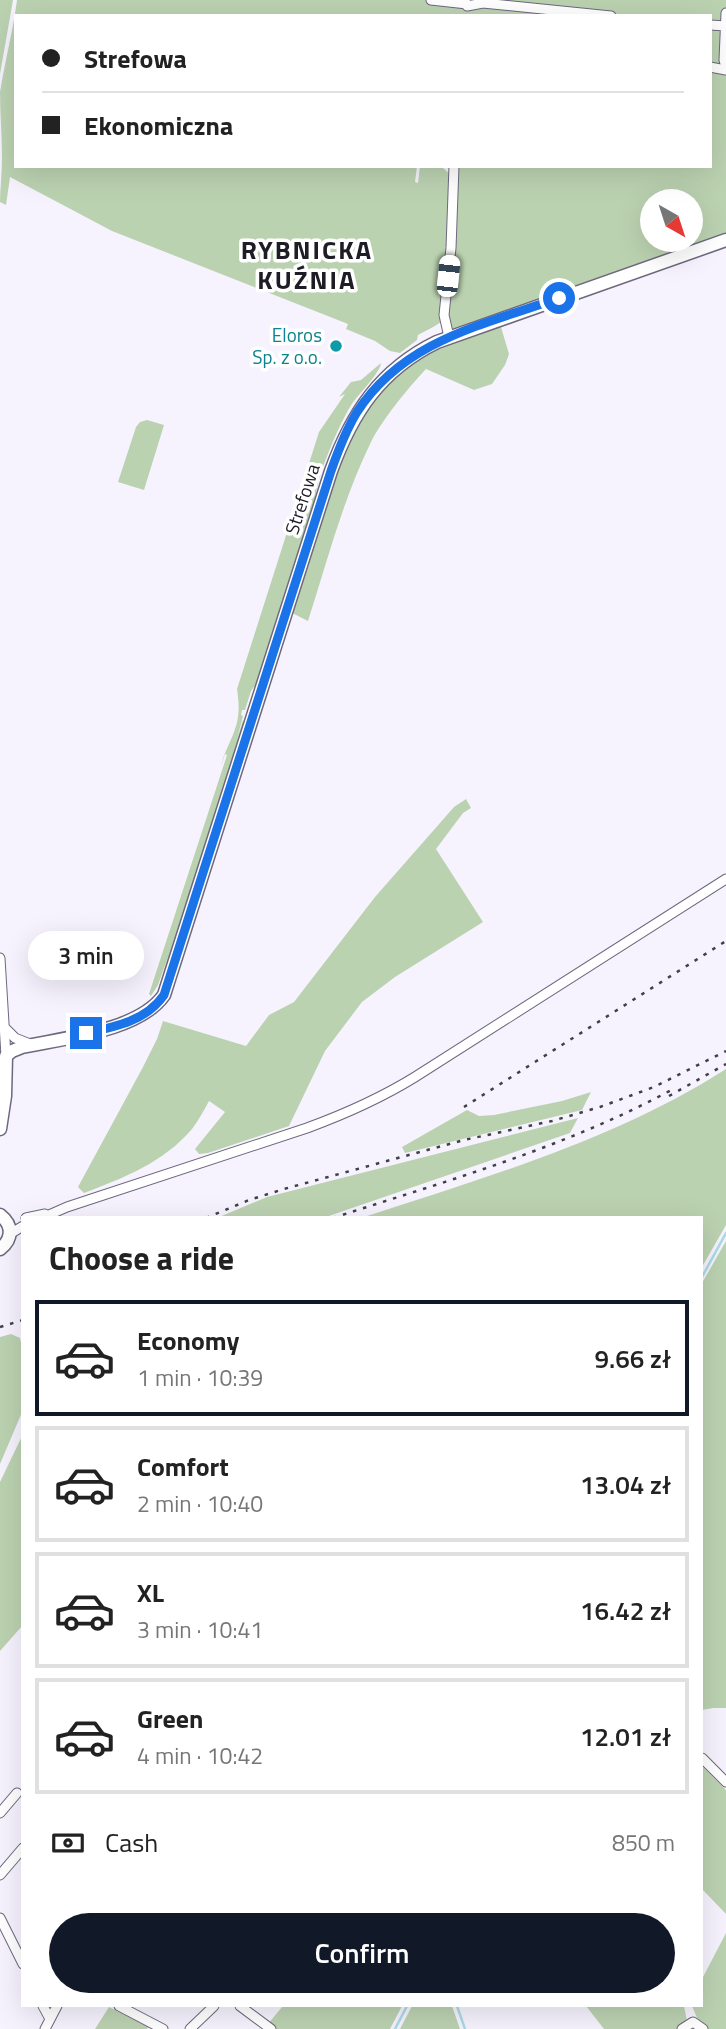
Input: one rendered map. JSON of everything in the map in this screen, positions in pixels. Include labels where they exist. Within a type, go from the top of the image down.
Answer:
[{"type":"street","points":[[431,0],[467,6],[483,3],[591,14]]},
{"type":"street","points":[[726,13],[726,69]]},
{"type":"street","points":[[449,337],[444,316],[451,248],[454,168]]},
{"type":"street","name":"Strefowa","points":[[31,1045],[125,1023],[149,1011],[164,995],[341,444],[356,414],[372,392],[416,353],[449,337],[726,240]]},
{"type":"street","points":[[46,1216],[307,1128],[377,1098],[415,1077],[726,879]]},
{"type":"street","points":[[0,958],[6,1056],[5,1096],[0,1129]]},
{"type":"street","points":[[5,1028],[15,1038],[31,1045]]},
{"type":"street","points":[[6,1056],[15,1049],[31,1045]]},
{"type":"street","points":[[3,1217],[15,1221],[21,1220]]},
{"type":"street","points":[[0,1249],[7,1243],[10,1234],[10,1228],[3,1217]]},
{"type":"street","points":[[10,1234],[21,1227]]},
{"type":"street","points":[[703,1759],[726,1782]]},
{"type":"street","points":[[0,1813],[17,1793]]},
{"type":"street","points":[[0,1875],[21,1850]]},
{"type":"street","points":[[0,1918],[21,1960]]},
{"type":"street","points":[[44,2007],[50,2019]]},
{"type":"street","points":[[44,2029],[56,2007]]},
{"type":"street","points":[[121,2007],[163,2029]]},
{"type":"street","points":[[190,2029],[213,2007]]},
{"type":"street","points":[[241,2007],[271,2029]]},
{"type":"street","points":[[682,2029],[693,2022],[703,2029]]},
{"type":"green space","points":[[0,0],[13,0],[0,74]]},
{"type":"green space","points":[[17,0],[726,0],[726,237],[704,245],[704,189],[640,189],[640,252],[682,252],[451,331],[447,318],[418,335],[417,340],[400,353],[390,351],[375,341],[346,329],[348,324],[112,231],[10,177],[6,205],[0,202],[0,92],[14,16],[14,168],[417,168],[415,182],[418,183],[420,168],[443,168],[451,175],[456,168],[712,168],[712,14],[14,14]]},
{"type":"green space","points":[[496,324],[501,327],[509,354],[492,384],[474,390],[426,369],[388,414],[371,442],[352,486],[308,621],[290,612],[336,473],[363,415],[391,381],[419,359]]},
{"type":"green space","points":[[381,363],[377,373],[345,416],[323,468],[315,503],[260,679],[251,691],[245,710],[242,710],[237,739],[243,720],[244,724],[162,988],[159,989],[168,957],[151,996],[149,994],[237,724],[237,689],[319,432],[351,382],[361,380]]},
{"type":"green space","points":[[147,420],[164,425],[144,490],[118,482],[136,427]]},
{"type":"green space","points":[[466,799],[471,808],[463,813],[436,849],[483,922],[395,977],[362,1002],[325,1051],[289,1126],[199,1154],[195,1149],[225,1112],[209,1101],[192,1129],[169,1151],[128,1175],[84,1193],[78,1187],[143,1067],[163,1021],[246,1046],[269,1015],[294,1002],[375,897],[454,807]]},
{"type":"green space","points":[[726,1069],[726,1225],[703,1265],[703,1216],[367,1216],[549,1155],[684,1094]]},
{"type":"green space","points":[[591,1092],[582,1110],[405,1153],[402,1147],[467,1110],[479,1116],[494,1115]]},
{"type":"green space","points":[[578,1118],[570,1133],[329,1216],[222,1216],[267,1197]]},
{"type":"green space","points":[[726,1241],[726,1708],[703,1710],[703,1281]]},
{"type":"green space","points":[[11,1334],[20,1338],[21,1415],[0,1464],[0,1337]]},
{"type":"green space","points":[[21,1438],[21,1627],[0,1651],[0,1482]]},
{"type":"green space","points":[[703,1767],[726,1790],[726,1914],[703,1890]]},
{"type":"green space","points":[[726,1933],[726,2029],[708,2029],[697,2018],[692,2007],[703,2007],[703,1977]]},
{"type":"green space","points":[[109,2007],[148,2027],[147,2029],[95,2029]]},
{"type":"green space","points":[[282,2007],[401,2007],[390,2029],[276,2029],[268,2024]]},
{"type":"green space","points":[[411,2007],[452,2007],[460,2029],[400,2029]]},
{"type":"green space","points":[[587,2007],[684,2007],[687,2021],[676,2029],[604,2029]]},
{"type":"waterway","points":[[703,1275],[726,1233]]},
{"type":"waterway","points":[[395,2029],[406,2007]]},
{"type":"waterway","points":[[457,2007],[465,2029]]},
{"type":"railway","points":[[464,1107],[726,941]]},
{"type":"railway","points":[[211,1216],[284,1189],[464,1140],[552,1121],[600,1107],[654,1087],[726,1051]]},
{"type":"railway","points":[[669,1096],[726,1064]]},
{"type":"railway","points":[[339,1216],[550,1145],[675,1088]]},
{"type":"railway","points":[[0,1327],[21,1321]]},
{"type":"place","name":"Eloros Sp. z o.o.","points":[[336,346]]},
{"type":"district","name":"RYBNICKA KUŹNIA","points":[[307,265]]},
{"type":"route","points":[[86,1033],[134,1019],[154,1007],[164,995],[331,471],[356,414],[387,376],[423,349],[449,337],[559,298]]}]
